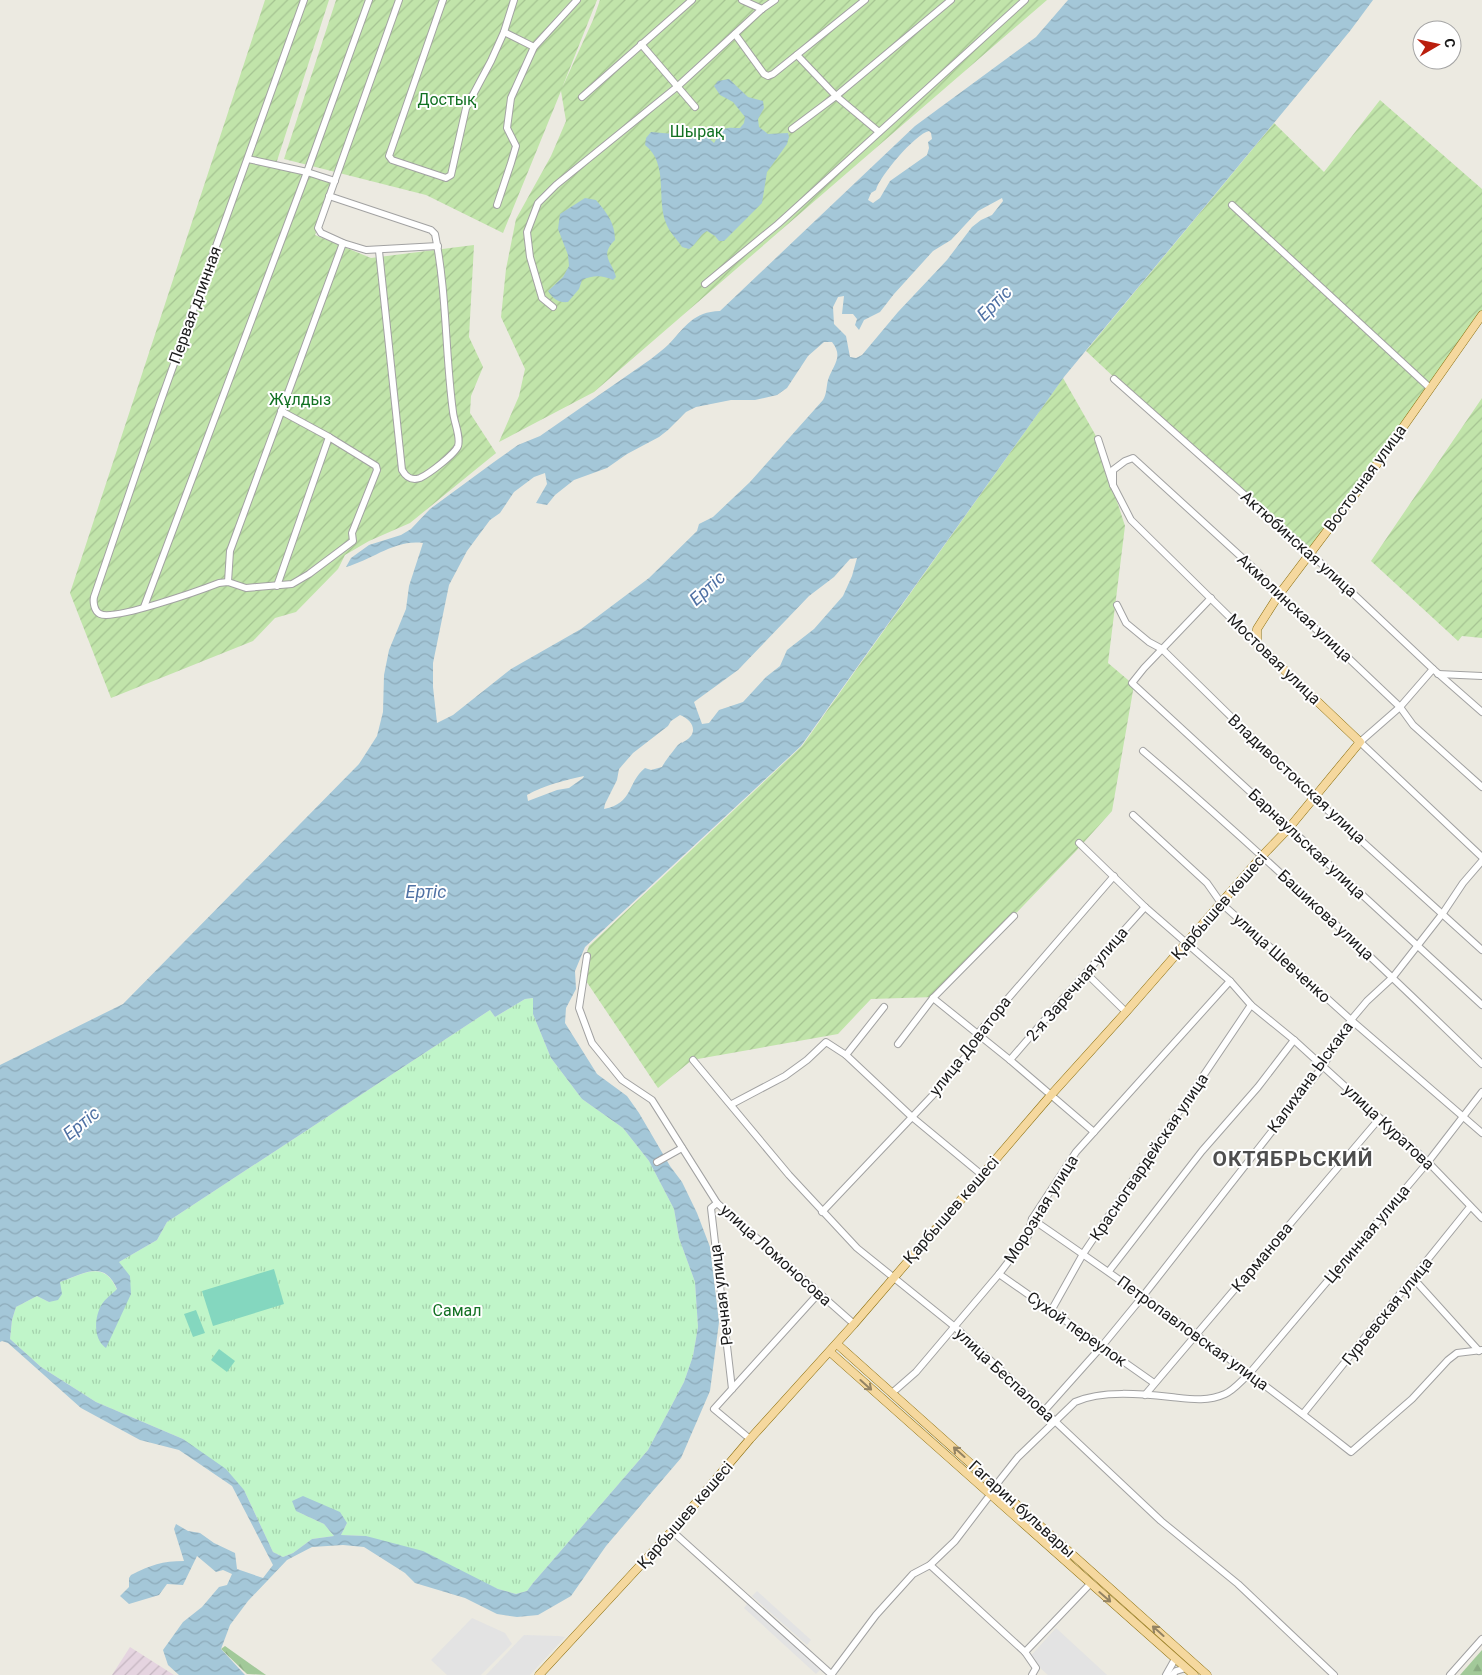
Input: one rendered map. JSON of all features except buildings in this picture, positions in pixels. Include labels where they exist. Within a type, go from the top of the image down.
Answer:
[{"type":"main road","name":"Восточная улица","points":[[1257,644],[1257,628],[1278,596],[1370,474],[1482,315]]},
{"type":"main road","name":"Мостовая улица","points":[[1257,644],[1360,742]]},
{"type":"main road","name":"Қарбышев көшесі","points":[[539,1675],[672,1532],[750,1439],[837,1344],[1051,1095],[1262,856],[1289,828],[1360,742]]},
{"type":"main road","name":"Гагарин бульвары","points":[[837,1344],[1207,1675]]},
{"type":"main road","name":"Гагарин бульвары","points":[[830,1352],[1194,1675]]},
{"type":"main road","points":[[990,1495],[996,1485]]},
{"type":"main road","points":[[1175,1659],[1180,1651]]},
{"type":"street","name":"Первая длинная","points":[[144,607],[101,614],[96,610],[93,603],[160,403],[304,0]]},
{"type":"street","points":[[144,607],[307,172],[369,0]]},
{"type":"street","points":[[399,0],[318,228],[321,234],[366,250],[379,251],[438,246]]},
{"type":"street","points":[[443,0],[389,153],[392,160],[446,178],[451,175],[466,108],[491,62],[504,32],[514,0]]},
{"type":"street","points":[[497,205],[516,146],[507,128],[511,98],[534,47],[577,0]]},
{"type":"street","points":[[582,98],[692,0]]},
{"type":"street","points":[[742,0],[762,9]]},
{"type":"street","points":[[553,306],[542,298],[530,257],[527,232],[538,203],[556,185],[678,86],[762,9],[775,0]]},
{"type":"street","points":[[736,34],[764,74],[768,76],[865,0]]},
{"type":"street","points":[[792,129],[836,96],[951,0]]},
{"type":"street","points":[[705,284],[778,224],[1025,0]]},
{"type":"street","points":[[504,32],[534,47]]},
{"type":"street","points":[[641,44],[695,107]]},
{"type":"street","points":[[797,55],[836,96],[878,132]]},
{"type":"street","points":[[248,159],[307,172],[335,181]]},
{"type":"street","points":[[329,196],[431,230],[435,234],[444,292],[453,412],[458,442],[457,448],[440,465],[421,478],[412,479],[405,476],[402,470],[379,251]]},
{"type":"street","points":[[1232,205],[1430,388]]},
{"type":"street","points":[[228,582],[230,551],[342,243]]},
{"type":"street","name":"Актюбинская улица","points":[[1114,379],[1310,553],[1436,672],[1482,712]]},
{"type":"street","points":[[144,607],[167,602],[228,582],[246,588],[292,584],[309,574],[353,541],[352,533],[377,470],[375,464],[282,411]]},
{"type":"street","points":[[277,586],[329,437]]},
{"type":"street","name":"Мостовая улица","points":[[1098,439],[1113,485],[1131,520],[1257,644]]},
{"type":"street","name":"Акмолинская улица","points":[[1113,485],[1113,470],[1132,458],[1260,574],[1278,596],[1342,652],[1400,707],[1413,725],[1482,787]]},
{"type":"street","points":[[1162,649],[1211,598]]},
{"type":"street","name":"Владивостокская улица","points":[[1117,605],[1126,623],[1149,642],[1162,649],[1313,797],[1482,950]]},
{"type":"street","name":"Барнаульская улица","points":[[1162,649],[1132,683],[1482,1005]]},
{"type":"street","points":[[1360,742],[1436,672],[1482,676]]},
{"type":"street","name":"Мостовая улица","points":[[1360,742],[1482,857]]},
{"type":"street","name":"Башикова улица","points":[[1143,751],[1262,856],[1393,977],[1482,1064]]},
{"type":"street","name":"улица Шевченко","points":[[1133,816],[1207,883],[1221,903],[1351,1020],[1482,1133]]},
{"type":"street","name":"улица Куратова","points":[[1079,843],[1145,907],[1230,981],[1251,1005],[1294,1040],[1428,1162],[1482,1218]]},
{"type":"street","name":"Калихана Ыскака","points":[[1044,1411],[1102,1346],[1143,1296],[1322,1066],[1351,1020],[1393,977],[1443,913],[1463,883],[1482,861]]},
{"type":"street","name":"улица Доватора","points":[[822,1212],[912,1117],[966,1056],[980,1036],[979,1032],[1114,876]]},
{"type":"street","name":"2-я Заречная улица","points":[[1010,1060],[1145,907]]},
{"type":"street","points":[[898,1044],[933,998],[1014,916]]},
{"type":"street","name":"улица Ломоносова","points":[[587,956],[579,1008],[592,1043],[622,1080],[652,1100],[717,1203],[854,1324]]},
{"type":"street","points":[[1086,973],[1126,1012]]},
{"type":"street","name":"Морозная улица","points":[[892,1393],[916,1372],[999,1274],[1028,1236],[1032,1219],[1076,1152],[1230,981]]},
{"type":"street","points":[[933,998],[1010,1060],[1094,1132]]},
{"type":"street","name":"Красногвардейская улица","points":[[1051,1311],[1084,1254],[1251,1005]]},
{"type":"street","points":[[846,1055],[884,1007]]},
{"type":"street","points":[[1109,1271],[1202,1151],[1258,1087],[1294,1040]]},
{"type":"street","points":[[732,1104],[785,1076],[807,1060],[826,1042],[846,1055],[912,1117],[982,1175]]},
{"type":"street","name":"улица Беспалова","points":[[693,1060],[822,1212],[857,1248],[955,1327],[1160,1521],[1238,1584],[1334,1675]]},
{"type":"street","name":"Целинная улица","points":[[996,1485],[1018,1457],[1075,1402],[1085,1397],[1100,1395],[1146,1395],[1204,1400],[1227,1393],[1249,1374],[1428,1162],[1482,1092]]},
{"type":"street","name":"Карманова","points":[[1146,1395],[1154,1383],[1379,1119]]},
{"type":"street","points":[[657,1162],[682,1148]]},
{"type":"street","name":"Речная улица","points":[[717,1203],[711,1208],[732,1389]]},
{"type":"street","name":"Гурьевская улица","points":[[1303,1414],[1470,1207]]},
{"type":"street","name":"Петропавловская улица","points":[[1032,1219],[1109,1271],[1303,1414],[1351,1452],[1412,1398],[1452,1357],[1457,1354],[1481,1350]]},
{"type":"street","name":"Сухой переулок","points":[[999,1274],[1154,1383]]},
{"type":"street","points":[[1413,1278],[1481,1350]]},
{"type":"street","points":[[750,1439],[714,1409],[818,1293]]},
{"type":"street","points":[[672,1532],[831,1675],[876,1615],[913,1574],[930,1565],[954,1541],[990,1495]]},
{"type":"street","points":[[930,1565],[1025,1652],[1036,1668],[1032,1675]]},
{"type":"street","points":[[1025,1652],[1090,1584]]},
{"type":"street","points":[[1450,1675],[1482,1639]]},
{"type":"street","points":[[1166,1675],[1175,1659]]},
{"type":"street","points":[[1172,1675],[1176,1671],[1186,1668]]},
{"type":"shaded area","points":[[757,1591],[811,1640],[807,1645],[752,1596]]},
{"type":"shaded area","points":[[748,1603],[821,1669],[816,1674],[744,1608]]},
{"type":"shaded area","points":[[472,1618],[505,1633],[512,1644],[481,1675],[447,1675],[431,1660]]},
{"type":"shaded area","points":[[1056,1628],[1107,1675],[1048,1675],[1029,1658]]},
{"type":"shaded area","points":[[524,1635],[565,1637],[530,1675],[486,1675]]},
{"type":"shaded area","points":[[130,1647],[174,1675],[112,1675]]},
{"type":"green space","name":"Жұлдыз","points":[[265,0],[329,0],[276,164],[335,181],[315,235],[371,258],[474,245],[469,337],[483,367],[471,396],[470,413],[496,453],[410,523],[369,541],[345,555],[338,569],[296,612],[275,618],[253,641],[111,698],[70,593]]},
{"type":"green space","name":"Шырақ","points":[[336,0],[597,0],[562,88],[593,20],[600,0],[1047,0],[594,392],[499,442],[519,396],[525,369],[501,317],[506,269],[516,219],[551,156],[566,121],[561,91],[503,233],[426,195],[284,159]]},
{"type":"green space","points":[[1380,100],[1482,189],[1482,320],[1304,555],[1086,351],[1274,123],[1324,172]]},
{"type":"green space","points":[[1063,378],[1096,436],[1125,526],[1108,663],[1134,685],[1112,811],[935,997],[871,999],[838,1034],[692,1060],[658,1088],[580,972],[589,946],[802,746]]},
{"type":"green space","points":[[1482,398],[1482,638],[1462,636],[1458,641],[1371,561]]},
{"type":"green space","name":"Самал","points":[[534,998],[533,1014],[551,1058],[582,1099],[623,1128],[649,1161],[674,1209],[679,1238],[695,1282],[698,1327],[693,1356],[684,1382],[648,1450],[527,1591],[516,1594],[498,1589],[366,1536],[341,1535],[347,1523],[296,1511],[324,1524],[334,1536],[312,1539],[293,1553],[283,1557],[273,1552],[244,1490],[183,1439],[96,1402],[41,1367],[10,1339],[12,1320],[16,1307],[37,1296],[49,1302],[60,1282],[93,1271],[100,1272],[112,1280],[117,1290],[102,1304],[131,1294],[119,1262],[157,1240],[167,1222],[490,1010],[495,1017],[525,999]]},
{"type":"green space","points":[[274,1269],[284,1304],[213,1326],[202,1291]]},
{"type":"green space","points":[[196,1310],[205,1333],[193,1337],[184,1314]]},
{"type":"green space","points":[[219,1349],[235,1361],[227,1372],[211,1360]]},
{"type":"green space","points":[[225,1646],[266,1675],[247,1674],[221,1649]]},
{"type":"green space","points":[[1482,1650],[1482,1675],[1460,1675]]},
{"type":"water","name":"Ертіс","points":[[1068,0],[1373,0],[1350,31],[1064,377],[801,746],[585,947],[575,971],[576,989],[566,1008],[565,1023],[597,1074],[627,1096],[639,1113],[670,1166],[682,1182],[697,1213],[710,1247],[719,1322],[710,1391],[681,1458],[606,1546],[571,1596],[538,1615],[517,1617],[497,1614],[465,1598],[415,1583],[405,1573],[364,1547],[343,1545],[312,1547],[287,1560],[248,1601],[230,1625],[221,1649],[245,1675],[179,1675],[168,1665],[163,1650],[183,1622],[202,1607],[219,1587],[227,1585],[232,1574],[223,1570],[216,1572],[197,1556],[183,1585],[167,1584],[159,1595],[129,1604],[120,1596],[129,1587],[131,1575],[157,1564],[184,1561],[174,1529],[176,1524],[188,1531],[200,1533],[214,1543],[235,1553],[237,1569],[263,1578],[273,1565],[232,1486],[179,1450],[140,1440],[81,1408],[8,1343],[0,1342],[0,1065],[123,1004],[359,764],[377,736],[383,712],[384,675],[389,650],[406,609],[409,586],[423,543],[403,544],[393,547],[346,567],[351,558],[369,545],[401,535],[411,529],[430,509],[518,445],[540,436],[651,359],[696,317],[720,311],[915,126],[1036,37]],"holes":[[[929,131],[931,133],[932,139],[928,142],[927,155],[890,181],[880,198],[873,203],[868,200],[871,193],[876,190],[898,157],[923,134]],[[1002,198],[1003,201],[992,215],[972,227],[947,260],[898,312],[862,355],[856,358],[850,357],[846,336],[834,324],[833,307],[838,297],[844,296],[842,314],[853,314],[857,319],[855,325],[859,330],[864,320],[880,312],[933,251],[951,240],[978,211]],[[824,342],[832,342],[837,352],[837,357],[823,400],[750,482],[713,517],[699,524],[697,531],[649,578],[581,629],[511,669],[453,715],[437,723],[433,687],[433,663],[449,585],[467,551],[490,520],[500,513],[514,492],[534,477],[545,473],[547,484],[536,503],[547,505],[555,495],[574,480],[607,468],[627,454],[659,437],[686,412],[696,407],[731,400],[755,400],[777,395],[787,388],[808,356]],[[857,558],[852,576],[843,596],[814,629],[787,650],[780,666],[766,677],[743,702],[719,710],[709,723],[702,724],[694,702],[738,670],[809,596],[834,577],[850,559]],[[680,715],[691,723],[693,731],[689,738],[677,746],[662,767],[651,770],[645,768],[639,774],[625,798],[614,806],[604,809],[617,780],[619,769],[633,753],[668,726],[671,721]],[[584,776],[569,788],[557,790],[528,801],[527,795],[534,791]],[[533,998],[533,1014],[551,1058],[582,1099],[623,1128],[649,1161],[674,1209],[679,1238],[695,1282],[698,1327],[693,1356],[684,1382],[648,1450],[527,1591],[516,1594],[498,1589],[423,1551],[366,1536],[341,1535],[347,1523],[340,1512],[303,1496],[292,1501],[296,1511],[324,1524],[334,1536],[312,1539],[293,1553],[283,1557],[273,1552],[244,1490],[226,1469],[183,1439],[96,1402],[41,1367],[10,1339],[12,1320],[16,1307],[37,1296],[49,1302],[58,1300],[62,1294],[60,1282],[85,1273],[100,1271],[112,1280],[117,1289],[103,1302],[97,1315],[97,1334],[106,1348],[131,1294],[130,1276],[119,1262],[157,1240],[167,1222],[490,1010],[495,1017],[525,999]]]},
{"type":"water","points":[[729,79],[748,97],[763,101],[764,108],[758,119],[759,127],[768,134],[788,133],[789,137],[787,144],[767,172],[762,203],[724,241],[719,241],[707,231],[689,249],[682,247],[666,223],[663,213],[660,171],[652,153],[645,145],[646,138],[651,132],[674,134],[688,128],[700,130],[714,143],[722,130],[740,128],[744,123],[745,117],[733,102],[720,95],[714,86],[718,81]]},
{"type":"water","points":[[585,198],[596,200],[612,223],[615,240],[610,246],[607,255],[616,277],[613,280],[598,276],[582,280],[579,289],[568,302],[562,302],[554,298],[548,291],[563,277],[569,266],[568,255],[558,229],[560,214]]},
{"type":"district","name":"ОКТЯБРЬСКИЙ","points":[[1293,1159]]},
{"type":"park label","name":"Достық","points":[[447,99]]}]
